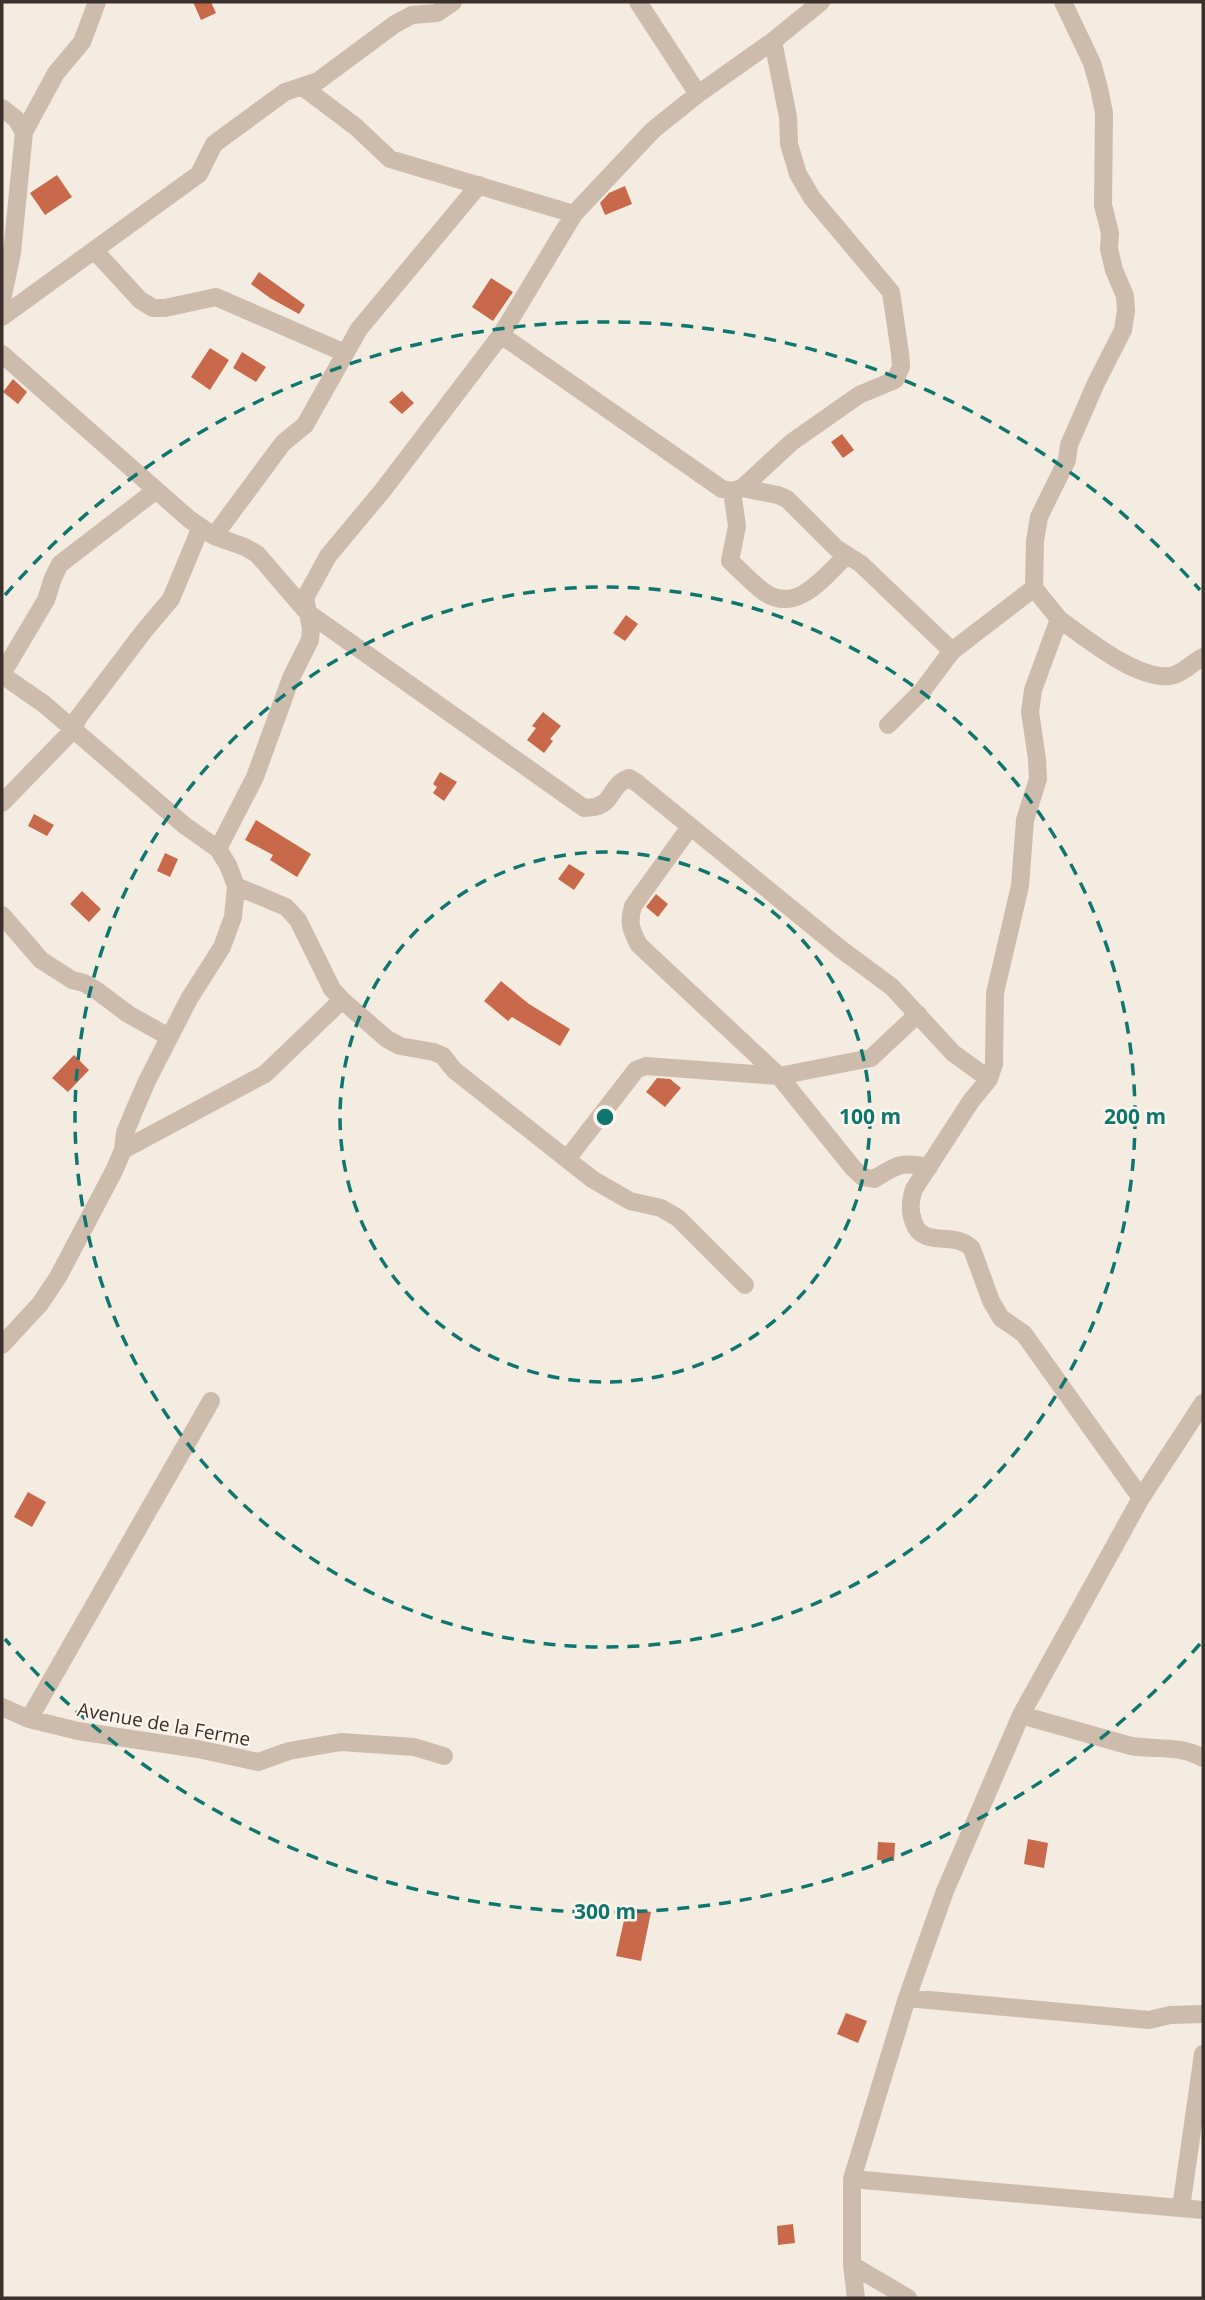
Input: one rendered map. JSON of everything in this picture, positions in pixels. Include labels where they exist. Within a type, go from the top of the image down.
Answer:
[{"type":"street","points":[[2,300],[12,253],[24,132],[56,73],[82,42],[97,2]]},
{"type":"street","points":[[2,317],[199,174],[214,144],[285,92],[318,81],[395,24],[412,15],[437,13],[453,2]]},
{"type":"street","points":[[638,2],[698,94]]},
{"type":"street","points":[[218,849],[255,777],[290,678],[310,640],[311,628],[304,598],[328,556],[383,490],[501,335],[574,214],[653,130],[821,2]]},
{"type":"street","points":[[1063,2],[1093,64],[1099,88],[1104,113],[1103,205],[1110,233],[1109,249],[1125,296],[1126,311],[1122,330],[1096,383],[1069,445],[1067,460],[1040,517],[1035,541],[1034,588],[1059,619],[1109,657],[1157,676],[1173,676],[1203,657]]},
{"type":"street","points":[[773,41],[788,117],[789,144],[798,174],[812,198],[891,292],[901,367],[895,380],[859,395],[792,442],[737,490],[737,526],[730,561],[764,592],[776,598],[792,600],[809,592],[847,555]]},
{"type":"street","points":[[303,87],[356,127],[390,159],[574,214]]},
{"type":"street","points":[[2,108],[16,119],[24,132]]},
{"type":"street","points":[[2,803],[73,730],[78,718],[171,599],[207,531],[283,443],[304,425],[359,329],[479,185]]},
{"type":"street","points":[[94,250],[140,300],[153,308],[216,297],[345,354]]},
{"type":"street","points":[[501,335],[722,489],[778,495],[787,499],[836,548],[861,564],[952,651]]},
{"type":"street","points":[[2,354],[155,491],[207,531],[257,554],[307,612],[584,808],[597,808],[607,802],[621,781],[629,778],[842,950],[892,987],[953,1053],[989,1079]]},
{"type":"street","points":[[2,1345],[40,1304],[58,1277],[114,1171],[134,1111],[169,1037],[222,947],[233,917],[236,886],[228,864],[218,849],[184,825],[44,704],[2,675],[46,600],[52,578],[60,564],[155,491]]},
{"type":"street","points":[[888,725],[922,691],[952,651],[1034,588]]},
{"type":"street","points":[[1059,619],[1033,690],[1030,712],[1038,779],[1025,820],[1020,886],[995,993],[995,1057],[989,1079],[971,1101],[914,1189],[910,1201],[911,1216],[917,1231],[924,1237],[960,1239],[972,1249],[991,1301],[1001,1318],[1024,1334],[1141,1498]]},
{"type":"street","points":[[690,827],[633,906],[630,930],[639,945],[779,1076],[863,1177],[874,1179],[897,1165],[910,1163],[929,1167]]},
{"type":"street","points":[[236,886],[286,907],[298,920],[332,989],[387,1039],[400,1046],[443,1056],[454,1070],[592,1179],[630,1201],[661,1208],[678,1218],[745,1285]]},
{"type":"street","points":[[2,915],[41,960],[72,980],[96,990],[128,1014],[169,1037]]},
{"type":"street","points":[[123,1150],[265,1074],[342,1000]]},
{"type":"street","points":[[567,1159],[636,1070],[646,1066],[779,1076],[871,1059],[918,1014]]},
{"type":"street","points":[[29,1719],[211,1401]]},
{"type":"street","points":[[856,2298],[852,2265],[852,2179],[907,1998],[945,1891],[1021,1715],[1141,1498],[1203,1403]]},
{"type":"street","name":"Avenue de la Ferme","points":[[2,1707],[29,1719],[78,1731],[198,1749],[258,1762],[289,1751],[341,1742],[414,1747],[444,1756]]},
{"type":"street","points":[[1021,1715],[1131,1746],[1150,1749],[1179,1748],[1203,1758]]},
{"type":"street","points":[[907,1998],[1149,2020],[1170,2015],[1203,2014]]},
{"type":"street","points":[[1181,2208],[1203,2054]]},
{"type":"street","points":[[852,2179],[1203,2210]]},
{"type":"street","points":[[852,2265],[908,2298]]},
{"type":"building","points":[[193,2],[211,2],[216,13],[201,20]]},
{"type":"building","points":[[57,175],[72,197],[45,215],[30,193]]},
{"type":"building","points":[[625,186],[632,204],[605,215],[600,203],[609,193]]},
{"type":"building","points":[[259,272],[305,305],[299,314],[251,284]]},
{"type":"building","points":[[491,278],[513,292],[493,321],[472,307]]},
{"type":"building","points":[[210,348],[229,360],[210,390],[191,377]]},
{"type":"building","points":[[242,352],[266,367],[256,382],[233,368]]},
{"type":"building","points":[[13,379],[27,392],[18,404],[3,392]]},
{"type":"building","points":[[402,391],[414,403],[402,414],[389,402]]},
{"type":"building","points":[[842,434],[854,450],[843,458],[831,442]]},
{"type":"building","points":[[626,615],[638,624],[625,641],[613,633]]},
{"type":"building","points":[[543,712],[561,726],[550,739],[553,741],[544,753],[527,740],[536,728],[532,726]]},
{"type":"building","points":[[440,772],[457,782],[444,801],[433,793],[437,787],[433,784]]},
{"type":"building","points":[[34,814],[54,825],[47,836],[28,826]]},
{"type":"building","points":[[256,820],[311,854],[297,877],[270,860],[273,855],[245,840]]},
{"type":"building","points":[[165,853],[178,859],[170,877],[157,871]]},
{"type":"building","points":[[569,864],[585,874],[574,890],[558,879]]},
{"type":"building","points":[[82,891],[101,909],[89,922],[70,904]]},
{"type":"building","points":[[656,894],[668,904],[658,917],[646,907]]},
{"type":"building","points":[[501,981],[529,1004],[570,1029],[560,1046],[512,1017],[508,1021],[484,1001]]},
{"type":"building","points":[[74,1055],[89,1070],[68,1092],[52,1078]]},
{"type":"building","points":[[657,1078],[670,1079],[681,1088],[665,1107],[646,1092]]},
{"type":"building","points":[[28,1492],[46,1502],[32,1527],[14,1517]]},
{"type":"building","points":[[1028,1839],[1048,1843],[1044,1868],[1024,1864]]},
{"type":"building","points":[[878,1842],[895,1843],[894,1861],[877,1860]]},
{"type":"building","points":[[627,1907],[651,1912],[641,1961],[616,1956]]},
{"type":"building","points":[[846,2013],[867,2021],[858,2043],[837,2034]]},
{"type":"building","points":[[793,2224],[795,2243],[778,2245],[777,2226]]}]
